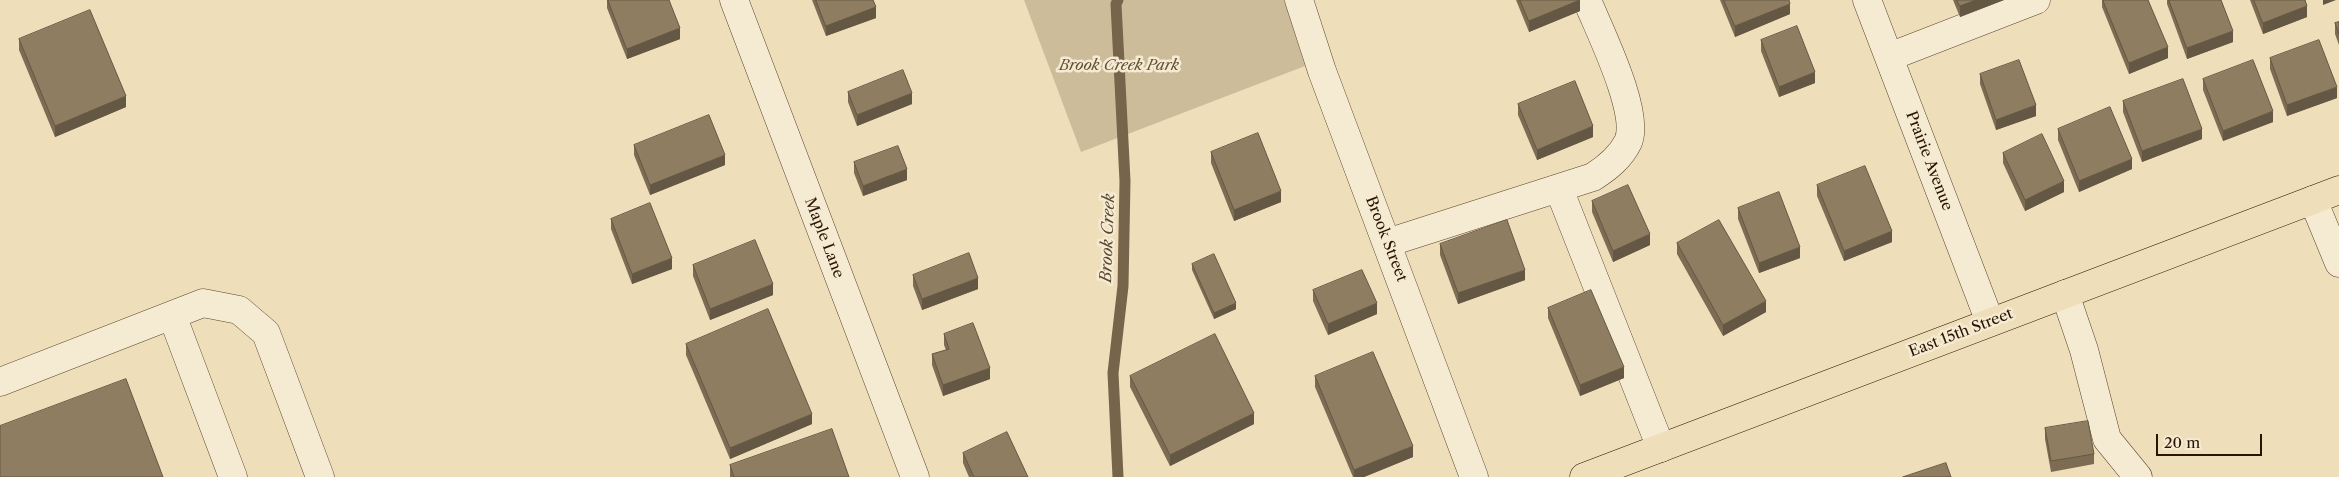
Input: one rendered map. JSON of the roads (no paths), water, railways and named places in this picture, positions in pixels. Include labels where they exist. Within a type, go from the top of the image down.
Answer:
[{"type":"main road","name":"East 15th Street","points":[[1584,477],[2339,190]]},
{"type":"street","name":"Maple Lane","points":[[734,0],[915,477]]},
{"type":"street","name":"Brook Street","points":[[1299,0],[1322,71],[1474,477]]},
{"type":"street","points":[[1387,243],[1559,189],[1593,177],[1612,165],[1628,141],[1631,118],[1622,88],[1587,0]]},
{"type":"street","name":"Prairie Avenue","points":[[1867,0],[1990,322]]},
{"type":"street","points":[[1889,57],[2036,0]]},
{"type":"street","points":[[1559,189],[1661,448]]},
{"type":"street","points":[[2313,200],[2339,263]]},
{"type":"street","points":[[2065,294],[2084,350],[2107,439],[2138,477]]},
{"type":"street","points":[[0,382],[203,303],[239,310],[266,333],[320,477]]},
{"type":"street","points":[[172,315],[233,477]]},
{"type":"waterway","name":"Brook Creek","points":[[1118,0],[1116,4],[1125,181],[1123,286],[1113,373],[1118,477]]},
{"type":"park label","name":"Brook Creek Park","points":[[1119,66]]}]
